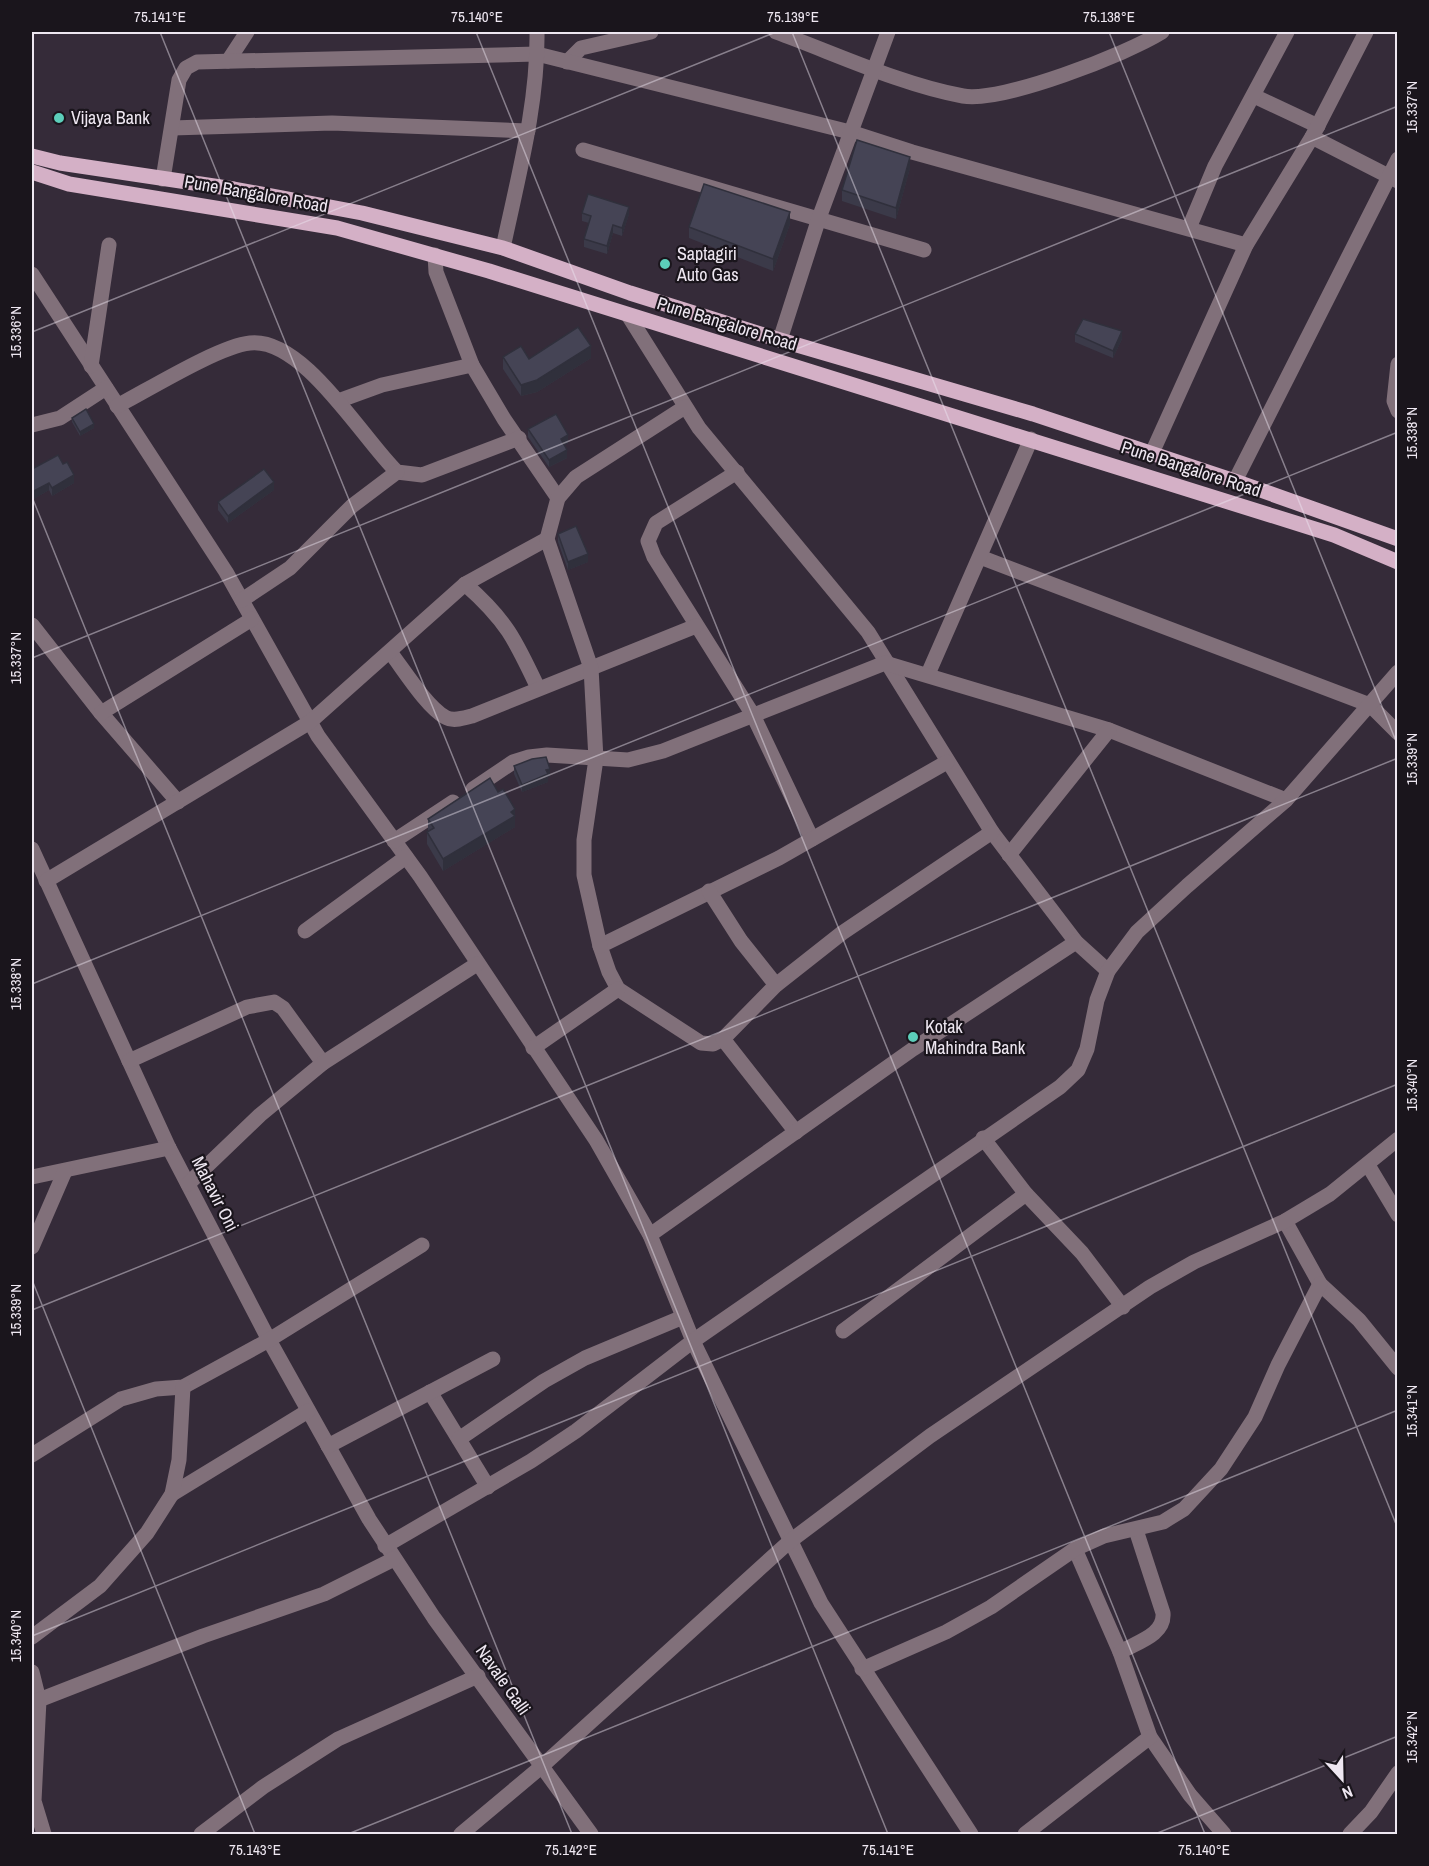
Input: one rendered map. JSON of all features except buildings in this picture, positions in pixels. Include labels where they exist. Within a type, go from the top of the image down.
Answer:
[{"type":"main road","name":"Pune Bangalore Road","points":[[32,156],[362,213],[503,248],[630,293],[780,340],[1033,414],[1235,481],[1398,539]]},
{"type":"main road","points":[[115,190],[117,171]]},
{"type":"main road","name":"Pune Bangalore Road","points":[[32,172],[69,184],[337,228],[435,255],[1334,535],[1398,562]]},
{"type":"street","points":[[228,61],[247,32]]},
{"type":"street","points":[[503,248],[528,131],[537,54],[537,32]]},
{"type":"street","points":[[567,62],[581,48],[651,32]]},
{"type":"street","points":[[776,32],[873,67],[965,96],[994,95],[1122,54],[1162,32]]},
{"type":"street","points":[[1189,228],[1215,166],[1287,32]]},
{"type":"street","points":[[1152,453],[1246,245],[1315,131],[1366,32]]},
{"type":"street","points":[[780,340],[819,218],[886,34]]},
{"type":"street","points":[[163,179],[179,80],[186,68],[197,62],[537,54],[850,132],[912,152],[1246,245]]},
{"type":"street","points":[[1254,96],[1393,179]]},
{"type":"street","points":[[172,128],[332,123],[528,131]]},
{"type":"street","points":[[582,150],[924,250]]},
{"type":"street","points":[[1235,481],[1393,179],[1398,159]]},
{"type":"street","points":[[91,366],[109,245]]},
{"type":"street","points":[[435,255],[436,272],[472,364],[486,390],[558,498]]},
{"type":"street","points":[[32,274],[242,600],[310,722],[406,857],[596,1140],[650,1235],[693,1341],[789,1542],[821,1603],[970,1834]]},
{"type":"street","points":[[628,315],[699,428],[868,632],[885,663],[992,832],[1076,942],[1108,971]]},
{"type":"street","points":[[117,406],[227,349],[249,342],[268,343],[289,353],[338,401],[397,472]]},
{"type":"street","points":[[338,401],[393,382],[472,364]]},
{"type":"street","points":[[1398,364],[1394,401],[1398,411]]},
{"type":"street","points":[[32,425],[60,418],[106,388]]},
{"type":"street","points":[[685,407],[576,477],[558,498],[547,538],[591,668],[596,759],[584,840],[584,875],[600,946],[618,989],[701,1043],[712,1044],[723,1039],[776,985],[842,933],[992,832]]},
{"type":"street","points":[[242,600],[290,568],[351,506],[397,472],[422,475],[519,438]]},
{"type":"street","points":[[928,674],[1030,439]]},
{"type":"street","points":[[737,472],[656,523],[650,531],[648,541],[654,557],[753,715],[812,839]]},
{"type":"street","points":[[46,881],[310,722],[465,584],[547,538]]},
{"type":"street","points":[[980,557],[1370,705],[1398,733]]},
{"type":"street","points":[[465,584],[496,612],[514,636],[538,688]]},
{"type":"street","points":[[101,713],[252,619]]},
{"type":"street","points":[[32,625],[101,713],[178,801]]},
{"type":"street","points":[[390,652],[445,717],[456,720],[472,716],[696,626]]},
{"type":"street","points":[[394,841],[513,762],[547,755],[628,760],[663,751],[885,663],[1109,730],[1286,800]]},
{"type":"street","points":[[39,1700],[203,1636],[324,1594],[576,1431],[693,1341],[1060,1086],[1078,1070],[1087,1048],[1098,1000],[1108,971],[1137,932],[1286,800],[1398,672]]},
{"type":"street","points":[[1009,855],[1109,730]]},
{"type":"street","points":[[600,946],[812,839],[947,762]]},
{"type":"street","name":"Mahavir Oni","points":[[32,849],[169,1148],[269,1340],[389,1552]]},
{"type":"street","points":[[305,931],[406,857]]},
{"type":"street","points":[[709,891],[741,941],[776,985]]},
{"type":"street","points":[[650,1235],[914,1049],[1076,942]]},
{"type":"street","points":[[188,1184],[260,1115],[323,1063],[477,964]]},
{"type":"street","points":[[533,1048],[618,989]]},
{"type":"street","points":[[129,1061],[247,1007],[274,1002],[283,1008],[323,1063]]},
{"type":"street","points":[[723,1039],[796,1132]]},
{"type":"street","points":[[984,1138],[1026,1194],[1082,1253],[1123,1306]]},
{"type":"street","points":[[461,1834],[541,1767],[789,1542],[930,1436],[1123,1306],[1194,1262],[1285,1221],[1330,1194],[1398,1139]]},
{"type":"street","points":[[32,1177],[169,1148]]},
{"type":"street","points":[[1368,1165],[1398,1215]]},
{"type":"street","points":[[32,1247],[65,1171]]},
{"type":"street","points":[[843,1331],[1026,1194]]},
{"type":"street","points":[[1285,1221],[1320,1284],[1359,1320],[1398,1368]]},
{"type":"street","points":[[32,1455],[121,1398],[156,1389],[183,1387],[269,1340],[422,1245]]},
{"type":"street","points":[[862,1669],[946,1632],[992,1607],[1075,1549],[1104,1536],[1163,1522],[1184,1509],[1221,1468],[1255,1417],[1278,1365],[1320,1284]]},
{"type":"street","points":[[459,1439],[544,1382],[585,1358],[683,1317]]},
{"type":"street","points":[[328,1446],[493,1359]]},
{"type":"street","points":[[32,1637],[100,1586],[147,1533],[171,1494],[179,1460],[183,1387]]},
{"type":"street","points":[[430,1392],[488,1487]]},
{"type":"street","points":[[171,1494],[308,1411]]},
{"type":"street","points":[[1120,1652],[1161,1629],[1164,1622],[1136,1530]]},
{"type":"street","points":[[1075,1549],[1120,1652],[1150,1737],[1190,1795],[1224,1834]]},
{"type":"street","name":"Navale Galli","points":[[389,1552],[591,1834]]},
{"type":"street","points":[[32,1673],[39,1700],[33,1802],[44,1834]]},
{"type":"street","points":[[201,1834],[263,1787],[338,1739],[478,1676]]},
{"type":"street","points":[[1025,1834],[1150,1737]]},
{"type":"street","points":[[1350,1834],[1371,1812],[1398,1773]]},
{"type":"place","name":"Vijaya Bank","points":[[59,118]]},
{"type":"place","name":"Saptagiri Auto Gas","points":[[665,264]]},
{"type":"place","name":"Kotak Mahindra Bank","points":[[913,1037]]}]
